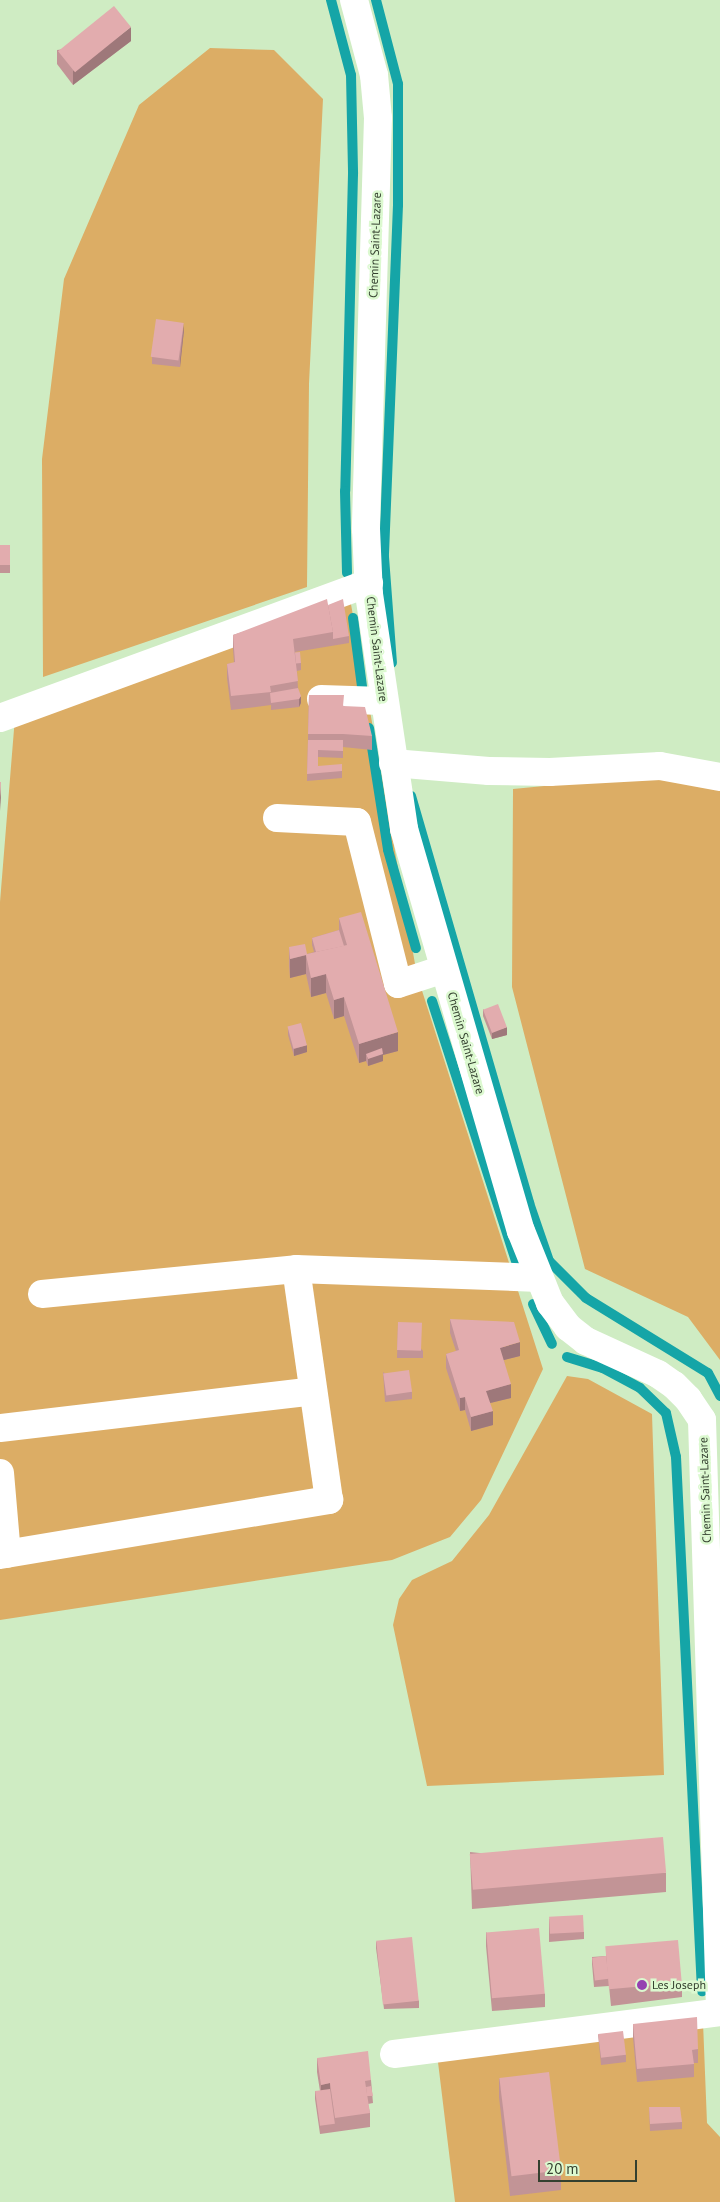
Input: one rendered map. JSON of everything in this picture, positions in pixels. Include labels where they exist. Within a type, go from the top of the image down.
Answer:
[{"type":"street","name":"Chemin Saint-Lazare","points":[[354,0],[374,75],[378,118],[366,529],[369,583],[383,701],[404,829],[521,1231],[550,1303],[568,1328],[586,1341],[658,1374],[688,1399],[702,1420],[720,2008]]},
{"type":"street","points":[[0,718],[369,583]]},
{"type":"street","points":[[321,699],[383,701]]},
{"type":"street","points":[[393,763],[489,771],[550,772],[660,766],[720,777]]},
{"type":"street","points":[[277,818],[357,822],[398,984],[444,969]]},
{"type":"street","points":[[42,1294],[296,1269],[539,1278]]},
{"type":"street","points":[[0,1473],[3,1554],[329,1500],[296,1269]]},
{"type":"street","points":[[0,1428],[313,1391]]},
{"type":"street","points":[[394,2054],[720,2012]]},
{"type":"shaded area","points":[[210,48],[274,50],[323,99],[309,384],[307,587],[43,677],[42,459],[64,279],[139,105]]},
{"type":"shaded area","points":[[349,593],[417,975],[543,1369],[481,1500],[450,1537],[392,1560],[0,1620],[0,902],[15,717]]},
{"type":"shaded area","points":[[648,776],[720,786],[720,1360],[688,1317],[585,1269],[512,987],[513,789]]},
{"type":"shaded area","points":[[567,1376],[588,1379],[652,1414],[664,1775],[427,1786],[393,1625],[399,1599],[412,1580],[452,1561],[489,1515]]},
{"type":"shaded area","points":[[703,2022],[707,2123],[720,2137],[720,2202],[455,2202],[437,2054]]},
{"type":"building","points":[[114,6],[131,27],[75,72],[58,51]]},
{"type":"building","points":[[156,319],[184,323],[178,361],[151,357]]},
{"type":"building","points":[[0,545],[10,545],[10,565],[0,565]]},
{"type":"building","points":[[327,599],[333,632],[293,639],[298,681],[270,686],[271,692],[231,696],[227,664],[235,662],[233,635]]},
{"type":"building","points":[[343,599],[349,636],[333,639],[328,605]]},
{"type":"building","points":[[295,652],[300,652],[301,663],[296,663]]},
{"type":"building","points":[[298,688],[301,696],[299,699],[271,703],[270,693]]},
{"type":"building","points":[[309,695],[344,695],[343,706],[365,707],[372,736],[308,734]]},
{"type":"building","points":[[308,740],[343,740],[343,751],[318,750],[318,766],[342,764],[342,771],[307,774]]},
{"type":"building","points":[[361,912],[398,1032],[359,1044],[344,997],[334,1000],[326,974],[311,978],[306,955],[290,959],[289,947],[305,944],[307,954],[347,945],[339,918]]},
{"type":"building","points":[[339,930],[344,946],[316,952],[312,938]]},
{"type":"building","points":[[498,1004],[507,1027],[492,1033],[483,1010]]},
{"type":"building","points":[[301,1023],[307,1045],[293,1049],[287,1027]]},
{"type":"building","points":[[382,1048],[383,1054],[368,1059],[366,1054]]},
{"type":"building","points":[[450,1319],[514,1322],[520,1342],[500,1348],[511,1384],[486,1391],[493,1411],[471,1417],[465,1397],[460,1398],[446,1354],[459,1350]]},
{"type":"building","points":[[398,1322],[422,1323],[421,1351],[397,1350]]},
{"type":"building","points":[[409,1370],[412,1392],[386,1395],[383,1374]]},
{"type":"building","points":[[663,1837],[666,1873],[473,1890],[470,1854]]},
{"type":"building","points":[[583,1915],[584,1932],[550,1934],[549,1917]]},
{"type":"building","points":[[539,1928],[545,1994],[492,1998],[486,1933]]},
{"type":"building","points":[[412,1937],[419,2001],[383,2004],[376,1941]]},
{"type":"building","points":[[678,1940],[682,1983],[609,1989],[605,1946]]},
{"type":"building","points":[[606,1956],[609,1979],[595,1981],[592,1958]]},
{"type":"building","points":[[697,2017],[698,2049],[692,2050],[694,2064],[637,2069],[633,2024]]},
{"type":"building","points":[[623,2031],[626,2055],[601,2058],[598,2034]]},
{"type":"building","points":[[368,2051],[371,2080],[365,2081],[370,2113],[335,2118],[330,2083],[321,2085],[317,2058]]},
{"type":"building","points":[[549,2072],[561,2170],[511,2176],[499,2078]]},
{"type":"building","points":[[371,2086],[373,2096],[367,2096],[366,2087]]},
{"type":"building","points":[[330,2089],[335,2124],[320,2126],[315,2091]]},
{"type":"building","points":[[649,2107],[680,2107],[682,2122],[650,2124]]},
{"type":"waterway","points":[[331,0],[351,75],[353,174],[345,491],[347,573]]},
{"type":"waterway","points":[[376,0],[398,84],[398,205],[384,557],[392,663]]},
{"type":"waterway","points":[[353,618],[363,694]]},
{"type":"waterway","points":[[369,728],[388,850],[416,948]]},
{"type":"waterway","points":[[411,796],[529,1203],[549,1261],[586,1298],[708,1373],[720,1396]]},
{"type":"waterway","points":[[432,1001],[520,1273]]},
{"type":"waterway","points":[[533,1304],[552,1344]]},
{"type":"waterway","points":[[567,1357],[603,1368],[640,1388],[666,1413],[676,1457],[702,1991]]},
{"type":"place","name":"Les Joseph","points":[[642,1985]]}]
